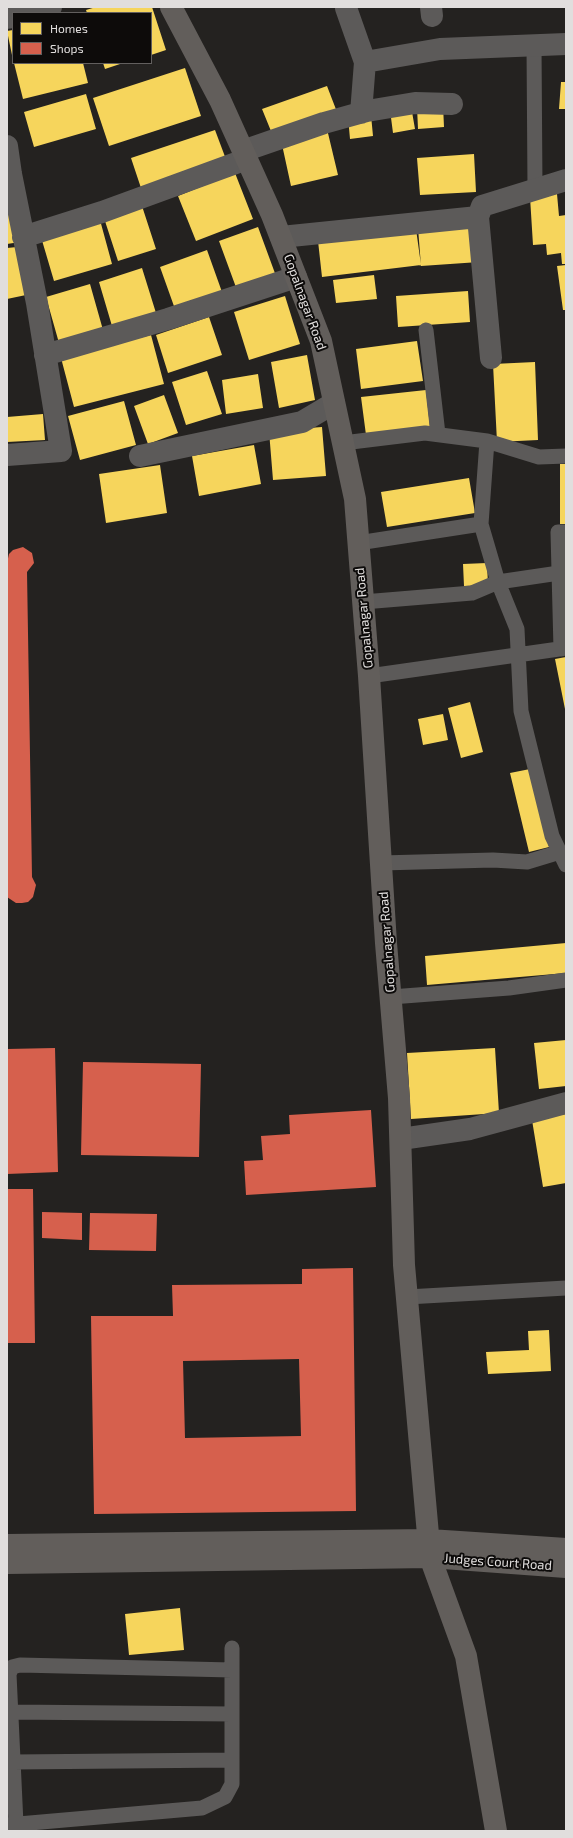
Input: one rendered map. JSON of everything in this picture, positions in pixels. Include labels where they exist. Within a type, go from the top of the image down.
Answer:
[{"type":"main road","name":"Gopalnagar Road","points":[[171,7],[220,100],[245,155],[322,341],[355,499],[399,1098],[404,1265],[429,1548],[466,1656],[496,1831]]},
{"type":"main road","points":[[7,1546],[566,1549]]},
{"type":"main road","points":[[7,1563],[429,1548]]},
{"type":"main road","name":"Judges Court Road","points":[[429,1548],[566,1567]]},
{"type":"street","points":[[32,12],[51,7]]},
{"type":"street","points":[[346,8],[365,62],[361,113]]},
{"type":"street","points":[[365,62],[440,50],[566,44]]},
{"type":"street","points":[[24,237],[102,212],[324,123],[361,113],[415,103],[452,104]]},
{"type":"street","points":[[7,146],[11,191],[24,237],[61,451],[7,455]]},
{"type":"street","points":[[490,358],[478,217],[482,206],[566,180]]},
{"type":"street","points":[[280,237],[478,217]]},
{"type":"street","points":[[45,355],[168,319],[296,277]]},
{"type":"street","points":[[140,456],[302,422],[334,403]]},
{"type":"street","points":[[401,1139],[470,1129],[566,1103]]},
{"type":"lane","points":[[534,45],[535,189]]},
{"type":"lane","points":[[426,330],[438,434]]},
{"type":"lane","points":[[343,443],[425,433],[487,441],[539,457],[566,456]]},
{"type":"lane","points":[[381,863],[493,860],[527,862],[563,859],[552,836],[522,711],[517,629],[498,582],[481,524],[487,441]]},
{"type":"lane","points":[[358,543],[481,524]]},
{"type":"lane","points":[[369,676],[564,648],[558,532],[566,532]]},
{"type":"lane","points":[[363,602],[472,593],[498,582],[559,573]]},
{"type":"lane","points":[[391,997],[509,988],[566,980]]},
{"type":"lane","points":[[407,1297],[566,1288]]},
{"type":"lane","points":[[232,1648],[232,1670],[232,1784],[226,1797],[202,1808],[11,1825],[13,1762],[9,1674],[12,1667],[28,1665],[232,1670]]},
{"type":"lane","points":[[11,1712],[232,1714]]},
{"type":"lane","points":[[13,1762],[232,1760]]},
{"type":"building: Homes","points":[[96,7],[152,7],[166,50],[152,55],[152,12],[87,12],[86,10]]},
{"type":"building: Homes","points":[[12,30],[12,55],[7,31]]},
{"type":"building: Homes","points":[[14,64],[83,64],[88,83],[23,99]]},
{"type":"building: Homes","points":[[103,64],[120,64],[105,69]]},
{"type":"building: Homes","points":[[185,68],[201,116],[109,146],[93,98]]},
{"type":"building: Homes","points":[[561,82],[566,82],[566,109],[559,109]]},
{"type":"building: Homes","points":[[327,86],[337,112],[273,136],[262,109]]},
{"type":"building: Homes","points":[[86,94],[96,129],[34,147],[24,112]]},
{"type":"building: Homes","points":[[443,105],[444,127],[418,129],[417,107]]},
{"type":"building: Homes","points":[[411,106],[415,129],[393,133],[390,110]]},
{"type":"building: Homes","points":[[371,115],[373,136],[350,139],[348,117]]},
{"type":"building: Homes","points":[[327,129],[338,175],[291,186],[281,140]]},
{"type":"building: Homes","points":[[215,130],[227,162],[142,191],[131,158]]},
{"type":"building: Homes","points":[[474,154],[476,192],[420,195],[417,158]]},
{"type":"building: Homes","points":[[235,173],[253,219],[196,241],[178,196]]},
{"type":"building: Homes","points":[[557,194],[559,216],[566,215],[566,264],[562,264],[561,253],[547,255],[546,244],[533,245],[530,197]]},
{"type":"building: Homes","points":[[7,199],[20,242],[7,244]]},
{"type":"building: Homes","points":[[142,206],[156,249],[118,261],[104,218]]},
{"type":"building: Homes","points":[[100,220],[112,264],[54,281],[41,237]]},
{"type":"building: Homes","points":[[476,223],[479,262],[421,266],[418,228]]},
{"type":"building: Homes","points":[[258,227],[276,276],[237,290],[219,241]]},
{"type":"building: Homes","points":[[416,229],[421,265],[322,277],[318,241]]},
{"type":"building: Homes","points":[[17,247],[26,295],[7,299],[7,248]]},
{"type":"building: Homes","points":[[207,250],[222,292],[175,309],[160,267]]},
{"type":"building: Homes","points":[[566,265],[566,310],[563,310],[557,266]]},
{"type":"building: Homes","points":[[142,268],[156,313],[112,326],[99,282]]},
{"type":"building: Homes","points":[[374,275],[377,299],[336,303],[333,280]]},
{"type":"building: Homes","points":[[90,284],[103,330],[59,343],[46,297]]},
{"type":"building: Homes","points":[[468,291],[470,322],[398,327],[396,296]]},
{"type":"building: Homes","points":[[285,296],[300,344],[249,360],[234,312]]},
{"type":"building: Homes","points":[[209,317],[222,355],[168,373],[156,335]]},
{"type":"building: Homes","points":[[151,335],[164,384],[74,407],[61,358]]},
{"type":"building: Homes","points":[[417,341],[423,381],[361,389],[356,349]]},
{"type":"building: Homes","points":[[307,355],[315,400],[279,408],[271,362]]},
{"type":"building: Homes","points":[[535,362],[538,440],[497,442],[493,364]]},
{"type":"building: Homes","points":[[207,371],[222,414],[186,425],[172,382]]},
{"type":"building: Homes","points":[[258,374],[263,408],[226,414],[222,380]]},
{"type":"building: Homes","points":[[426,390],[430,427],[366,435],[361,397]]},
{"type":"building: Homes","points":[[164,395],[178,433],[148,444],[134,406]]},
{"type":"building: Homes","points":[[124,401],[136,445],[80,460],[68,416]]},
{"type":"building: Homes","points":[[43,414],[45,440],[7,442],[7,417]]},
{"type":"building: Homes","points":[[322,427],[326,476],[273,480],[269,431]]},
{"type":"building: Homes","points":[[254,445],[261,484],[199,496],[192,456]]},
{"type":"building: Homes","points":[[560,464],[566,464],[566,524],[560,524]]},
{"type":"building: Homes","points":[[160,465],[167,513],[106,523],[99,474]]},
{"type":"building: Homes","points":[[469,478],[475,513],[387,527],[381,492]]},
{"type":"building: Homes","points":[[487,563],[488,585],[464,586],[463,564]]},
{"type":"building: Homes","points":[[566,657],[566,709],[565,709],[555,659]]},
{"type":"building: Homes","points":[[470,702],[483,752],[461,758],[448,708]]},
{"type":"building: Homes","points":[[443,714],[448,740],[423,745],[418,719]]},
{"type":"building: Homes","points":[[530,769],[549,847],[529,852],[510,773]]},
{"type":"building: Homes","points":[[566,943],[566,973],[427,985],[425,956]]},
{"type":"building: Homes","points":[[566,1040],[566,1086],[539,1089],[534,1043]]},
{"type":"building: Homes","points":[[495,1048],[499,1113],[411,1119],[407,1053]]},
{"type":"building: Homes","points":[[566,1114],[566,1183],[543,1187],[532,1120]]},
{"type":"building: Homes","points":[[549,1330],[551,1371],[488,1374],[486,1352],[529,1350],[528,1331]]},
{"type":"building: Homes","points":[[180,1608],[184,1650],[129,1655],[125,1614]]},
{"type":"building: Shops","points":[[23,547],[32,553],[34,563],[27,572],[32,877],[36,885],[33,897],[28,902],[16,903],[7,897],[7,563],[9,554],[13,550]]},
{"type":"building: Shops","points":[[55,1048],[58,1172],[7,1174],[7,1049]]},
{"type":"building: Shops","points":[[83,1062],[201,1064],[199,1157],[81,1155]]},
{"type":"building: Shops","points":[[371,1110],[376,1187],[246,1195],[244,1161],[263,1160],[261,1136],[290,1134],[289,1115]]},
{"type":"building: Shops","points":[[7,1189],[33,1189],[35,1343],[7,1343]]},
{"type":"building: Shops","points":[[42,1212],[82,1213],[82,1240],[42,1238]]},
{"type":"building: Shops","points":[[90,1213],[157,1214],[156,1251],[89,1250]]},
{"type":"building: Shops","points":[[353,1268],[356,1511],[94,1514],[91,1316],[173,1316],[172,1285],[302,1284],[302,1269]],"holes":[[[299,1359],[301,1436],[185,1438],[183,1361]]]}]
